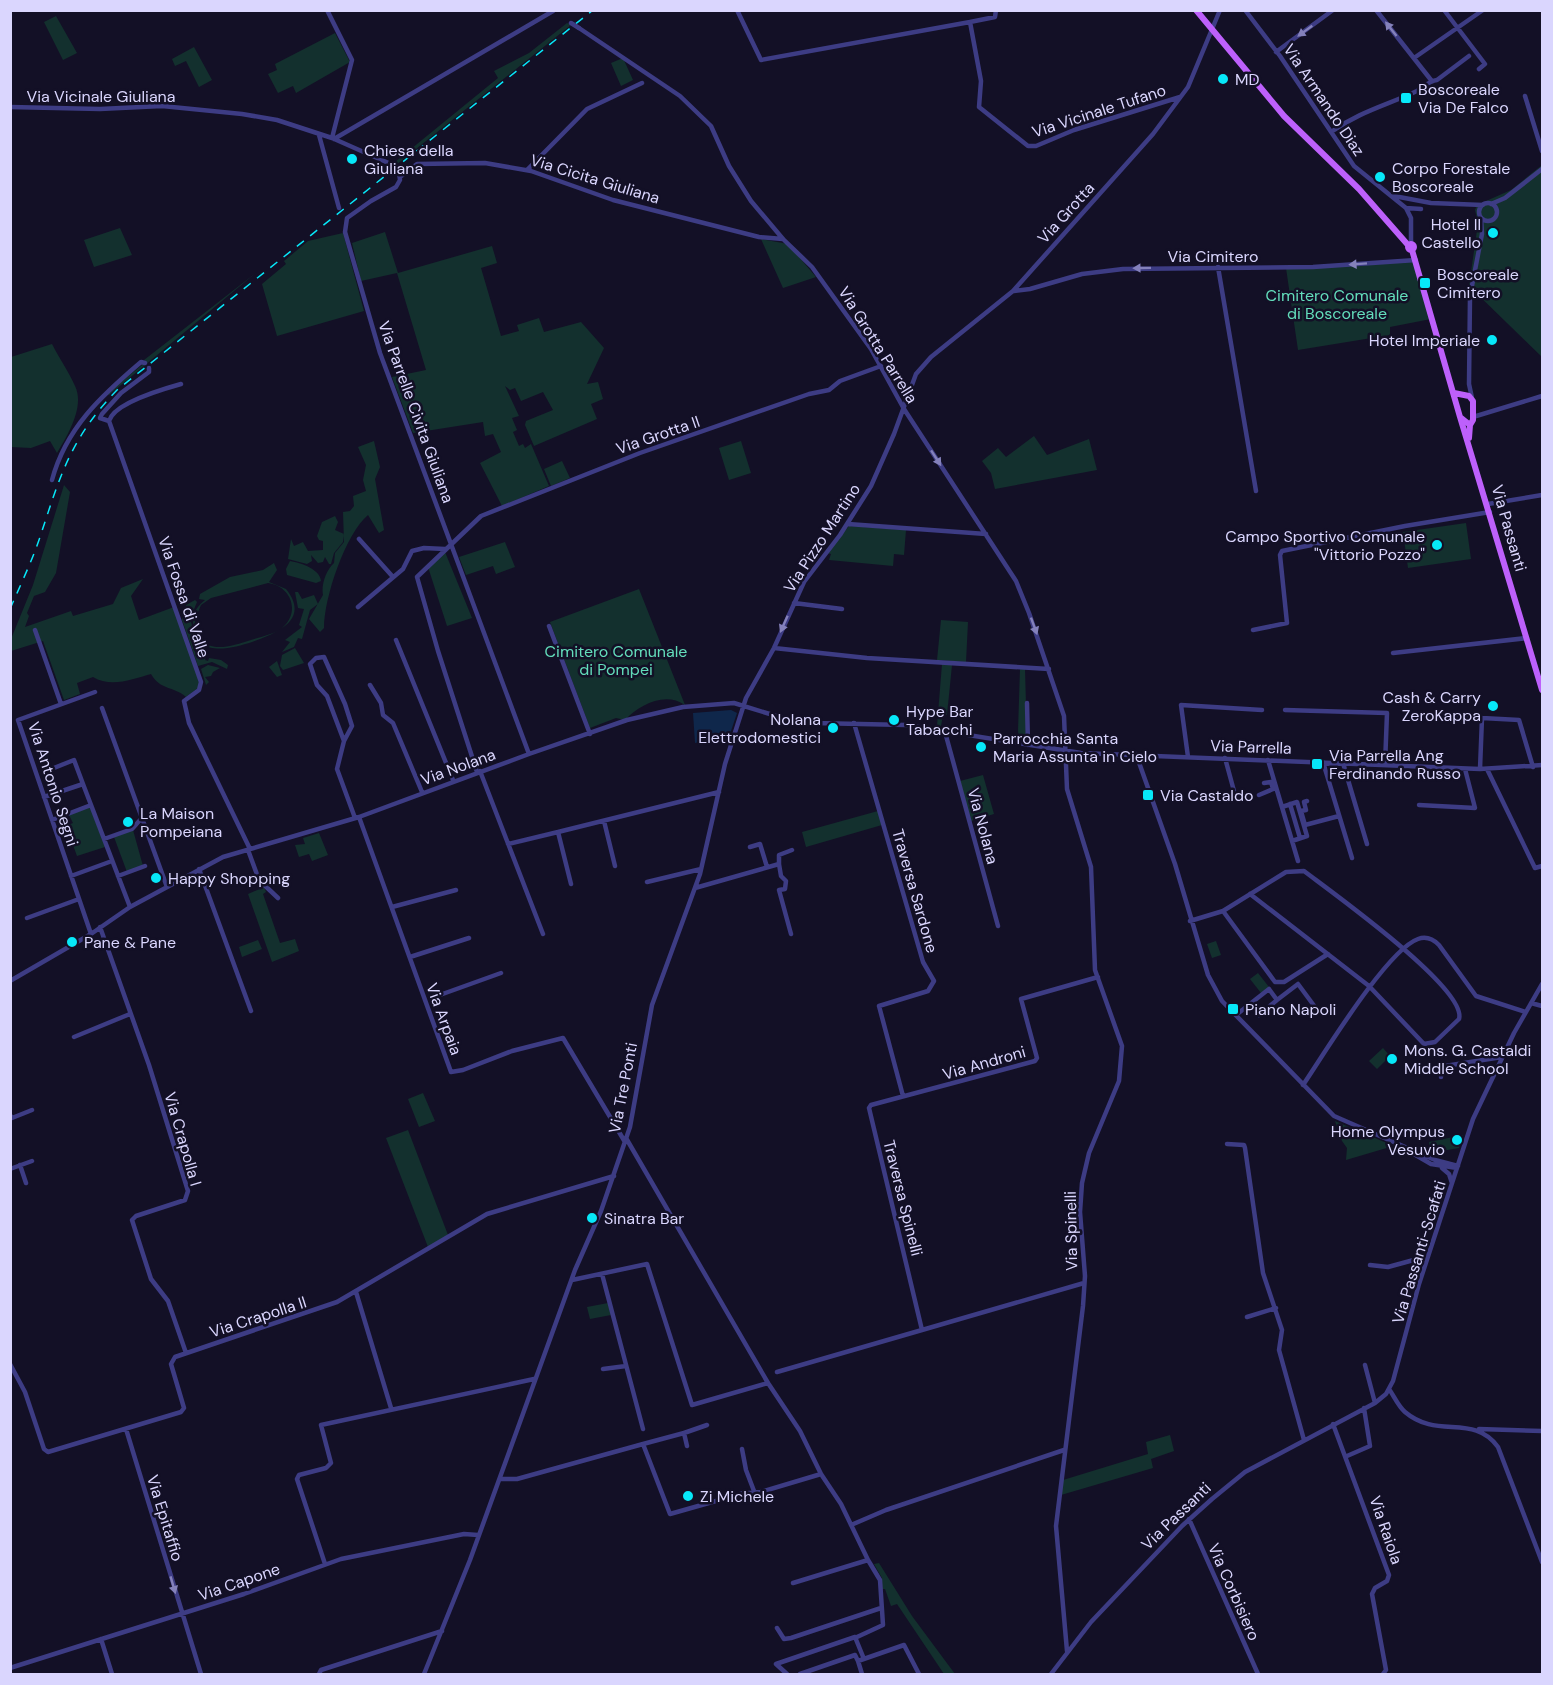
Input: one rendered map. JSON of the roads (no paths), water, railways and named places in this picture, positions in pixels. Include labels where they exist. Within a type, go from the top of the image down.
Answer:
[{"type":"main road","points":[[1196,10],[1284,116],[1359,189],[1410,246]]},
{"type":"main road","name":"Via Passanti","points":[[1410,246],[1542,690]]},
{"type":"main road","points":[[1454,393],[1467,397],[1458,409]]},
{"type":"main road","name":"Via Passanti","points":[[1467,397],[1473,417],[1469,442]]},
{"type":"main road","points":[[1460,417],[1470,425]]},
{"type":"street","points":[[327,10],[352,60],[333,139]]},
{"type":"street","points":[[737,10],[758,56],[764,60],[995,17],[996,10]]},
{"type":"street","name":"Via Grotta","points":[[904,409],[916,374],[926,362],[1013,291],[1148,140],[1180,97],[1196,69],[1220,10]]},
{"type":"street","name":"Via Armando Diaz","points":[[1245,10],[1354,166],[1406,208]]},
{"type":"street","points":[[1276,52],[1333,10]]},
{"type":"street","points":[[1376,10],[1431,80]]},
{"type":"street","points":[[1444,10],[1485,64],[1479,69]]},
{"type":"street","points":[[1471,10],[1475,16]]},
{"type":"street","points":[[1414,58],[1483,10]]},
{"type":"street","points":[[333,139],[555,12]]},
{"type":"street","name":"Via Vicinale Tufano","points":[[970,22],[981,81],[979,107],[1028,146],[1036,146],[1074,130],[1180,97]]},
{"type":"street","name":"Via Grotta Parrella","points":[[571,23],[681,96],[711,126],[729,166],[751,201],[783,239],[812,267],[881,366],[904,409],[986,534],[1021,593],[1064,716],[1065,751]]},
{"type":"street","points":[[1331,132],[1356,114],[1417,91],[1431,80],[1437,80],[1469,56]]},
{"type":"street","points":[[527,170],[587,109],[642,83]]},
{"type":"street","points":[[1525,96],[1542,151]]},
{"type":"street","name":"Via Vicinale Giuliana","points":[[10,107],[171,106],[267,118],[333,139]]},
{"type":"street","points":[[319,135],[339,208]]},
{"type":"street","points":[[333,139],[393,165],[400,175]]},
{"type":"street","name":"Via Cicita Giuliana","points":[[400,175],[417,164],[479,162],[527,170],[613,200],[759,237],[783,239]]},
{"type":"street","points":[[1482,234],[1505,198],[1542,169]]},
{"type":"street","name":"Via Parrelle Civita Giuliana","points":[[400,175],[394,189],[371,201],[347,218],[344,228],[376,343],[529,754]]},
{"type":"street","name":"Via Armando Diaz","points":[[1391,196],[1414,201],[1468,206],[1491,204],[1505,198]]},
{"type":"street","points":[[1406,208],[1414,201]]},
{"type":"street","points":[[1411,218],[1431,203]]},
{"type":"street","points":[[1491,204],[1497,213]]},
{"type":"street","points":[[1467,397],[1470,297],[1482,234],[1480,217],[1483,205]]},
{"type":"street","points":[[1468,206],[1480,217],[1492,220]]},
{"type":"street","points":[[1406,208],[1421,209]]},
{"type":"street","name":"Via Passanti","points":[[1406,208],[1411,218],[1410,246]]},
{"type":"street","name":"Via Cimitero","points":[[1013,291],[1030,290],[1095,272],[1218,267],[1313,267],[1416,260]]},
{"type":"street","points":[[1218,267],[1256,491]]},
{"type":"street","points":[[52,480],[62,450],[81,419],[100,397],[141,362],[145,363]]},
{"type":"street","name":"Via Grotta II","points":[[478,772],[438,651],[417,577],[475,521],[489,513],[640,453],[809,394],[829,390],[840,381],[881,366]]},
{"type":"street","points":[[149,368],[150,372],[121,393],[100,418],[109,421],[117,410],[159,390],[181,384]]},
{"type":"street","points":[[1473,417],[1542,396]]},
{"type":"street","name":"Via Pizzo Martino","points":[[745,705],[749,692],[774,648],[804,582],[848,524],[871,486],[904,409]]},
{"type":"street","name":"Via Fossa di Valle","points":[[109,421],[201,682],[199,690],[184,701],[189,723],[249,849]]},
{"type":"street","points":[[1488,504],[1542,495]]},
{"type":"street","points":[[1254,630],[1287,623],[1280,555],[1282,551],[1405,526],[1490,512]]},
{"type":"street","points":[[848,524],[986,534]]},
{"type":"street","points":[[359,539],[393,577]]},
{"type":"street","points":[[358,607],[403,569],[412,551],[424,548],[445,549]]},
{"type":"street","points":[[794,603],[842,609]]},
{"type":"street","points":[[549,626],[590,734]]},
{"type":"street","points":[[35,630],[61,704]]},
{"type":"street","points":[[1393,653],[1527,638]]},
{"type":"street","points":[[396,640],[453,780]]},
{"type":"street","points":[[774,648],[1049,669]]},
{"type":"street","name":"Via Arpaia","points":[[345,741],[327,696],[317,685],[310,664],[316,658],[324,657],[352,726],[337,769],[392,907],[451,1072],[554,1039],[565,1040],[626,1140]]},
{"type":"street","points":[[370,685],[381,703],[383,715],[393,723],[422,792]]},
{"type":"street","name":"Via Antonio Segni","points":[[91,934],[18,720],[95,692]]},
{"type":"street","points":[[1027,703],[1028,745]]},
{"type":"street","name":"Via Nolana","points":[[10,981],[91,934],[130,907],[199,869],[249,849],[357,818],[453,780],[627,720],[683,706],[745,705],[786,719],[906,724],[1065,751]]},
{"type":"street","name":"Via Tre Ponti","points":[[424,1674],[500,1479],[534,1379],[626,1140],[652,1005],[701,869],[719,792],[745,705]]},
{"type":"street","points":[[1188,757],[1180,705],[1262,710]]},
{"type":"street","points":[[102,708],[167,887]]},
{"type":"street","points":[[1285,710],[1387,713],[1385,765]]},
{"type":"street","points":[[1449,716],[1519,720],[1533,766]]},
{"type":"street","points":[[1480,769],[1482,718]]},
{"type":"street","name":"Traversa Sardone","points":[[854,723],[923,962],[934,981],[928,991],[881,1004],[879,1008],[903,1096]]},
{"type":"street","name":"Via Nolana","points":[[945,732],[998,926]]},
{"type":"street","name":"Via Parrella","points":[[1065,751],[1465,769],[1542,765]]},
{"type":"street","name":"Via Spinelli","points":[[1065,751],[1069,796],[1091,867],[1092,937],[1098,977],[1120,1039],[1123,1057],[1119,1081],[1089,1153],[1082,1183],[1080,1212],[1084,1283],[1073,1405],[1064,1450],[1056,1526],[1067,1651]]},
{"type":"street","points":[[1136,754],[1175,864],[1190,921],[1214,990],[1334,1116],[1457,1167]]},
{"type":"street","points":[[1225,758],[1234,791]]},
{"type":"street","points":[[57,793],[49,770],[74,760],[130,907]]},
{"type":"street","points":[[1268,760],[1298,861]]},
{"type":"street","points":[[1323,762],[1352,858]]},
{"type":"street","points":[[1343,763],[1368,844]]},
{"type":"street","points":[[1419,805],[1476,808],[1465,769]]},
{"type":"street","points":[[1487,769],[1535,868],[1542,866]]},
{"type":"street","points":[[478,772],[543,934]]},
{"type":"street","points":[[1259,795],[1274,789],[1271,782],[1264,783]]},
{"type":"street","points":[[44,797],[83,784]]},
{"type":"street","points":[[508,844],[719,792]]},
{"type":"street","points":[[1307,801],[1304,801],[1306,810],[1301,811],[1305,825],[1339,816]]},
{"type":"street","points":[[1282,807],[1290,804],[1300,838],[1292,841]]},
{"type":"street","points":[[52,820],[91,805]]},
{"type":"street","points":[[104,839],[132,829],[141,819]]},
{"type":"street","points":[[604,821],[615,866]]},
{"type":"street","points":[[558,832],[571,884]]},
{"type":"street","points":[[750,847],[760,844],[767,867]]},
{"type":"street","points":[[249,849],[259,880],[278,898]]},
{"type":"street","points":[[791,934],[779,891],[785,889],[786,881],[781,876],[779,855],[792,850]]},
{"type":"street","points":[[71,876],[112,861]]},
{"type":"street","points":[[695,888],[779,864]]},
{"type":"street","points":[[118,876],[145,866]]},
{"type":"street","points":[[199,869],[250,1011]]},
{"type":"street","points":[[647,882],[701,869]]},
{"type":"street","points":[[1190,921],[1223,911],[1250,894],[1286,872],[1304,871],[1405,947],[1458,1006],[1460,1013],[1458,1021],[1435,1042],[1424,1044],[1369,986],[1250,894]]},
{"type":"street","points":[[392,907],[456,890]]},
{"type":"street","points":[[27,918],[79,899]]},
{"type":"street","points":[[1223,911],[1277,982],[1284,982],[1328,954]]},
{"type":"street","name":"Via Crapolla I","points":[[100,927],[188,1191],[185,1200],[136,1216],[132,1224],[151,1279],[168,1301],[186,1353]]},
{"type":"street","points":[[410,957],[469,938]]},
{"type":"street","points":[[1303,1085],[1369,986],[1405,947],[1419,938],[1430,939],[1450,958],[1476,996],[1526,1012]]},
{"type":"street","points":[[437,996],[501,973]]},
{"type":"street","name":"Via Androni","points":[[903,1096],[1035,1061],[1037,1058],[1021,999],[1098,977]]},
{"type":"street","points":[[1251,1004],[1259,1015],[1298,984],[1315,1007]]},
{"type":"street","name":"Via Passanti-Scafati","points":[[1351,1415],[1376,1403],[1389,1389],[1427,1259],[1478,1105],[1542,984]]},
{"type":"street","points":[[1236,1015],[1269,989],[1277,1000]]},
{"type":"street","points":[[424,1001],[430,999]]},
{"type":"street","points":[[1531,1003],[1542,1006]]},
{"type":"street","points":[[74,1037],[130,1014]]},
{"type":"street","points":[[1441,1077],[1445,1066],[1502,1057]]},
{"type":"street","name":"Traversa Spinelli","points":[[903,1096],[871,1105],[869,1108],[922,1330]]},
{"type":"street","points":[[10,1115],[12,1118],[32,1110]]},
{"type":"street","points":[[626,1140],[768,1383],[800,1431],[821,1474],[880,1580],[882,1627],[776,1664],[787,1674]]},
{"type":"street","points":[[1227,1144],[1244,1145],[1245,1148],[1263,1273],[1282,1330],[1280,1350],[1304,1440]]},
{"type":"street","points":[[1402,1146],[1427,1163],[1440,1167],[1457,1167]]},
{"type":"street","points":[[10,1169],[32,1161]]},
{"type":"street","points":[[20,1166],[26,1183]]},
{"type":"street","points":[[1440,1167],[1449,1174],[1452,1184]]},
{"type":"street","name":"Via Crapolla II","points":[[186,1353],[329,1306],[487,1214],[614,1176]]},
{"type":"street","points":[[1370,1265],[1388,1267],[1421,1258],[1427,1259]]},
{"type":"street","points":[[572,1280],[644,1264],[648,1266],[692,1404],[768,1383]]},
{"type":"street","points":[[602,1274],[643,1429]]},
{"type":"street","points":[[777,1372],[1084,1283]]},
{"type":"street","points":[[356,1292],[391,1408]]},
{"type":"street","points":[[1246,1317],[1276,1308]]},
{"type":"street","points":[[10,1364],[25,1392],[46,1451],[51,1452],[184,1411],[171,1364],[175,1357],[186,1353]]},
{"type":"street","points":[[1365,1365],[1376,1403]]},
{"type":"street","points":[[603,1369],[626,1366]]},
{"type":"street","points":[[325,1564],[298,1476],[326,1468],[331,1463],[321,1427],[323,1423],[534,1379]]},
{"type":"street","points":[[1389,1389],[1403,1410],[1414,1419],[1432,1426],[1542,1431]]},
{"type":"street","points":[[1347,1456],[1370,1446],[1364,1408]]},
{"type":"street","name":"Via Passanti","points":[[1051,1674],[1090,1622],[1189,1519],[1245,1472],[1351,1415]]},
{"type":"street","name":"Via Raiola","points":[[1334,1424],[1389,1575],[1387,1581],[1375,1588],[1372,1594],[1386,1670],[1383,1674]]},
{"type":"street","points":[[500,1479],[517,1479],[707,1425]]},
{"type":"street","name":"Via Epitaffio","points":[[126,1429],[201,1674]]},
{"type":"street","points":[[1478,1429],[1489,1436],[1498,1447],[1542,1562]]},
{"type":"street","points":[[684,1433],[687,1446]]},
{"type":"street","points":[[643,1444],[670,1514],[754,1491],[761,1492],[821,1474]]},
{"type":"street","points":[[742,1449],[746,1470],[754,1491]]},
{"type":"street","points":[[851,1525],[886,1510],[1064,1450]]},
{"type":"street","name":"Via Corbisiero","points":[[1189,1519],[1258,1674]]},
{"type":"street","name":"Via Capone","points":[[10,1668],[182,1614],[325,1564],[464,1534],[478,1535]]},
{"type":"street","points":[[793,1583],[868,1560]]},
{"type":"street","points":[[777,1628],[784,1639],[791,1638],[880,1608]]},
{"type":"street","points":[[319,1674],[321,1671],[442,1631]]},
{"type":"street","points":[[856,1637],[864,1659]]},
{"type":"street","points":[[101,1639],[112,1674]]},
{"type":"street","points":[[858,1661],[904,1645],[919,1674]]},
{"type":"street","points":[[800,1674],[855,1655],[862,1674]]},
{"type":"water","points":[[731,710],[737,713],[729,737],[695,743],[693,713]]},
{"type":"tunnel","points":[[430,999],[437,996]]},
{"type":"railway","points":[[10,609],[36,549],[68,460],[88,426],[117,390],[593,10]]},
{"type":"place","name":"MD","points":[[1223,79]]},
{"type":"place","name":"Boscoreale Via De Falco","points":[[1406,98]]},
{"type":"place","name":"Chiesa della Giuliana","points":[[352,159]]},
{"type":"place","name":"Corpo Forestale Boscoreale","points":[[1380,177]]},
{"type":"place","name":"Hotel Il Castello","points":[[1493,233]]},
{"type":"place","name":"Boscoreale Cimitero","points":[[1425,283]]},
{"type":"place","name":"Hotel Imperiale","points":[[1492,340]]},
{"type":"place","name":"Campo Sportivo Comunale \"Vittorio Pozzo\"","points":[[1437,545]]},
{"type":"place","name":"Cash & Carry ZeroKappa","points":[[1493,706]]},
{"type":"place","name":"Hype Bar Tabacchi","points":[[894,720]]},
{"type":"place","name":"Nolana Elettrodomestici","points":[[833,728]]},
{"type":"place","name":"Parrocchia Santa Maria Assunta in Cielo","points":[[981,747]]},
{"type":"place","name":"Via Parrella Ang Ferdinando Russo","points":[[1317,764]]},
{"type":"place","name":"Via Castaldo","points":[[1148,795]]},
{"type":"place","name":"La Maison Pompeiana","points":[[128,822]]},
{"type":"place","name":"Happy Shopping","points":[[156,878]]},
{"type":"place","name":"Pane & Pane","points":[[72,942]]},
{"type":"place","name":"Piano Napoli","points":[[1233,1009]]},
{"type":"place","name":"Mons. G. Castaldi Middle School","points":[[1392,1059]]},
{"type":"place","name":"Home Olympus Vesuvio","points":[[1457,1140]]},
{"type":"place","name":"Sinatra Bar","points":[[592,1218]]},
{"type":"place","name":"Zi Michele","points":[[688,1496]]},
{"type":"park label","name":"Cimitero Comunale di Boscoreale","points":[[1337,304]]},
{"type":"park label","name":"Cimitero Comunale di Pompei","points":[[616,660]]}]
